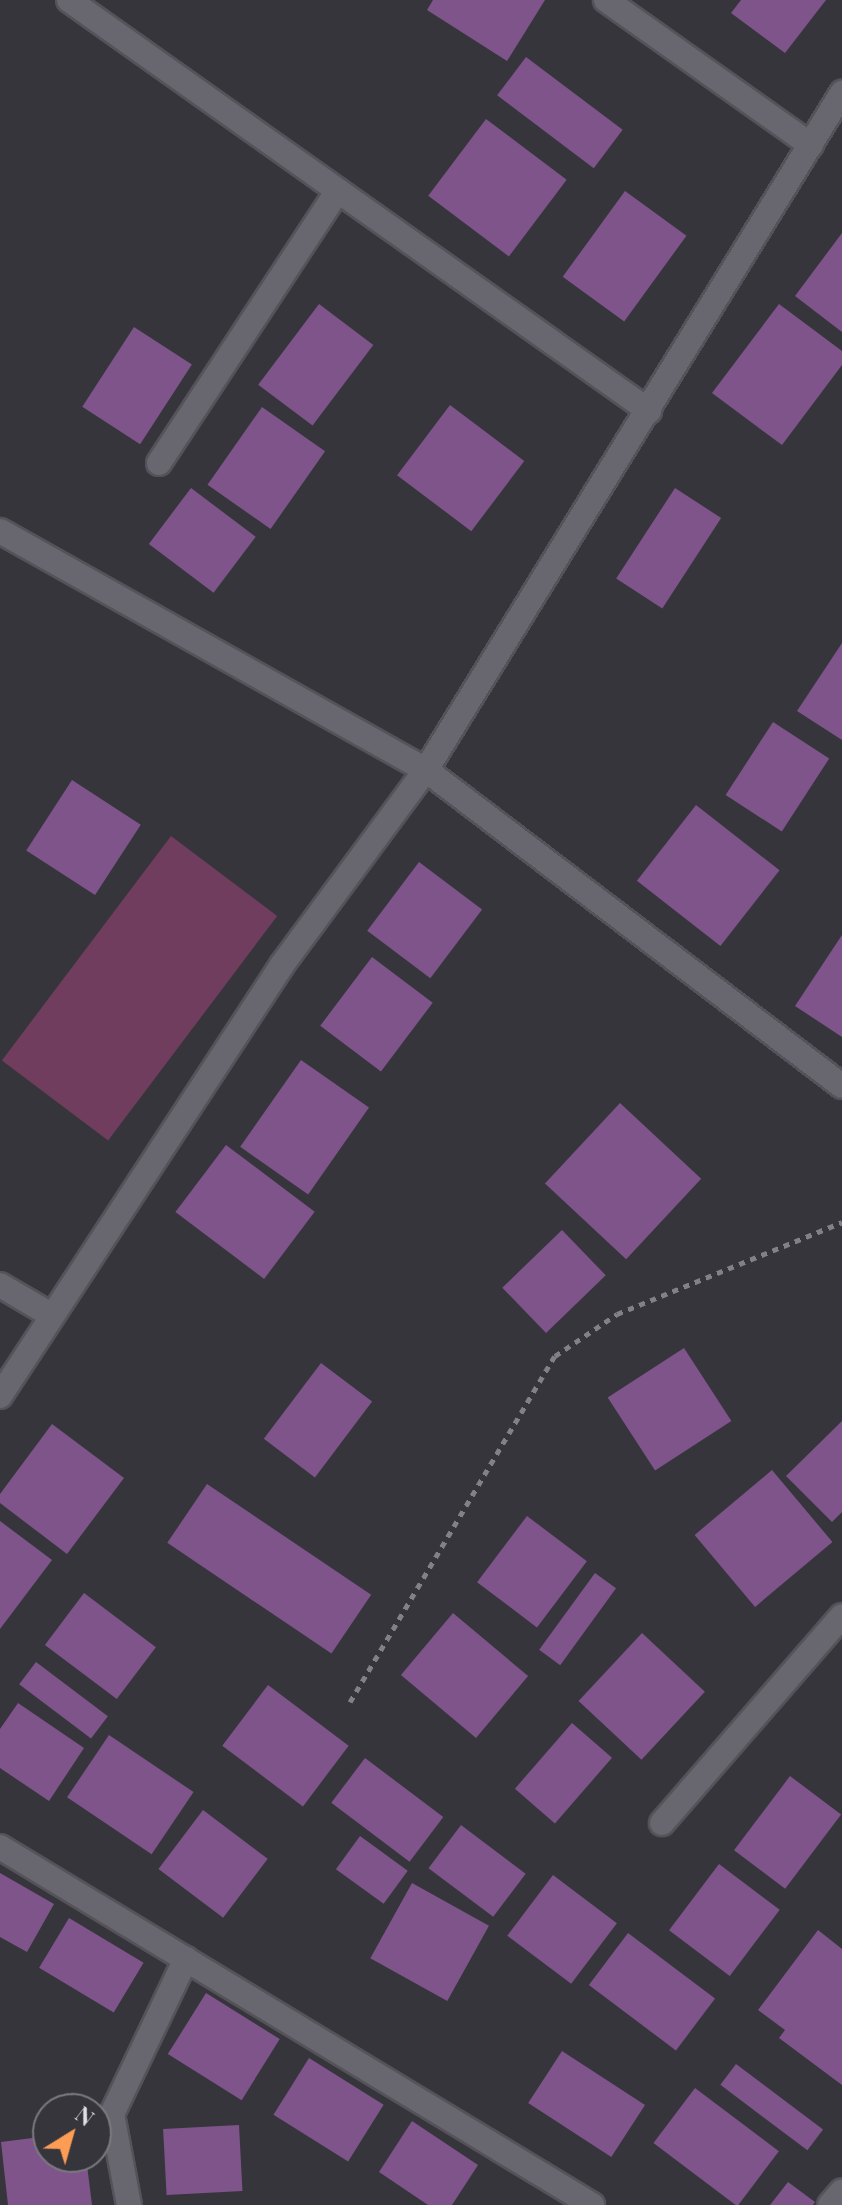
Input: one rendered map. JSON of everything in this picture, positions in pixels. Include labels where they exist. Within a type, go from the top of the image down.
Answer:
[{"type":"street","points":[[69,0],[649,411]]},
{"type":"street","points":[[606,0],[811,145]]},
{"type":"street","points":[[0,1396],[282,965],[426,770],[842,93]]},
{"type":"street","points":[[159,463],[338,191]]},
{"type":"street","points":[[0,531],[426,770],[842,1086]]},
{"type":"street","points":[[0,1285],[51,1315]]},
{"type":"street","points":[[662,1823],[842,1616]]},
{"type":"street","points":[[0,1847],[592,2205]]},
{"type":"street","points":[[129,2205],[112,2114],[186,1959]]},
{"type":"street","points":[[830,2205],[842,2191]]},
{"type":"path","points":[[350,1702],[555,1356],[617,1314],[842,1222]]},
{"type":"shaded area","points":[[171,836],[277,916],[108,1140],[2,1060]]},
{"type":"building","points":[[433,0],[545,0],[507,61],[427,10]]},
{"type":"building","points":[[741,0],[826,0],[785,53],[731,13]]},
{"type":"building","points":[[526,57],[623,130],[594,168],[497,95]]},
{"type":"building","points":[[486,119],[567,180],[509,256],[428,196]]},
{"type":"building","points":[[625,191],[686,236],[624,321],[563,277]]},
{"type":"building","points":[[842,233],[842,332],[795,296]]},
{"type":"building","points":[[319,304],[373,345],[313,426],[258,385]]},
{"type":"building","points":[[779,304],[842,351],[842,365],[782,445],[712,393]]},
{"type":"building","points":[[134,327],[192,365],[140,444],[82,407]]},
{"type":"building","points":[[450,405],[524,461],[471,531],[397,475]]},
{"type":"building","points":[[262,407],[325,451],[271,529],[208,485]]},
{"type":"building","points":[[191,488],[256,537],[214,593],[149,544]]},
{"type":"building","points":[[675,488],[721,518],[662,609],[616,579]]},
{"type":"building","points":[[842,643],[842,740],[797,711]]},
{"type":"building","points":[[773,722],[829,758],[782,831],[726,795]]},
{"type":"building","points":[[72,780],[141,825],[95,895],[26,850]]},
{"type":"building","points":[[696,805],[780,870],[720,946],[637,881]]},
{"type":"building","points":[[419,862],[482,910],[430,978],[367,931]]},
{"type":"building","points":[[842,935],[842,1037],[795,1006]]},
{"type":"building","points":[[372,957],[433,1003],[381,1071],[320,1026]]},
{"type":"building","points":[[301,1060],[369,1108],[308,1194],[240,1147]]},
{"type":"building","points":[[620,1103],[701,1179],[626,1259],[545,1183]]},
{"type":"building","points":[[226,1145],[315,1212],[264,1279],[175,1212]]},
{"type":"building","points":[[562,1230],[606,1275],[546,1333],[502,1288]]},
{"type":"building","points":[[684,1348],[731,1421],[655,1471],[608,1398]]},
{"type":"building","points":[[321,1363],[372,1402],[315,1477],[264,1439]]},
{"type":"building","points":[[842,1421],[842,1512],[832,1522],[786,1476]]},
{"type":"building","points":[[52,1424],[124,1478],[67,1554],[0,1503],[0,1494]]},
{"type":"building","points":[[772,1470],[832,1542],[755,1607],[695,1535]]},
{"type":"building","points":[[207,1484],[371,1595],[331,1654],[167,1543]]},
{"type":"building","points":[[527,1516],[587,1561],[537,1627],[477,1582]]},
{"type":"building","points":[[0,1521],[52,1560],[0,1629]]},
{"type":"building","points":[[595,1573],[616,1588],[560,1665],[539,1650]]},
{"type":"building","points":[[84,1593],[156,1647],[117,1699],[45,1645]]},
{"type":"building","points":[[453,1613],[528,1676],[476,1738],[401,1675]]},
{"type":"building","points":[[642,1633],[705,1692],[641,1760],[579,1701]]},
{"type":"building","points":[[36,1662],[108,1716],[91,1739],[19,1684]]},
{"type":"building","points":[[268,1685],[349,1746],[303,1806],[222,1746]]},
{"type":"building","points":[[18,1703],[84,1748],[49,1801],[0,1768],[0,1729]]},
{"type":"building","points":[[572,1723],[612,1758],[555,1823],[515,1789]]},
{"type":"building","points":[[109,1735],[194,1792],[152,1854],[67,1797]]},
{"type":"building","points":[[365,1758],[443,1817],[410,1862],[331,1803]]},
{"type":"building","points":[[790,1776],[841,1815],[785,1889],[734,1850]]},
{"type":"building","points":[[203,1810],[268,1859],[223,1918],[158,1869]]},
{"type":"building","points":[[461,1825],[526,1874],[493,1917],[429,1868]]},
{"type":"building","points":[[360,1836],[408,1871],[384,1904],[336,1869]]},
{"type":"building","points":[[719,1864],[780,1910],[730,1976],[669,1930]]},
{"type":"building","points":[[0,1873],[54,1904],[27,1952],[0,1937]]},
{"type":"building","points":[[553,1875],[617,1923],[571,1984],[507,1936]]},
{"type":"building","points":[[412,1883],[489,1926],[447,2001],[370,1958]]},
{"type":"building","points":[[69,1918],[144,1963],[114,2013],[39,1968]]},
{"type":"building","points":[[818,1930],[842,1949],[842,2085],[779,2038],[785,2030],[758,2010]]},
{"type":"building","points":[[628,1933],[715,1999],[676,2051],[589,1985]]},
{"type":"building","points":[[206,1993],[280,2039],[242,2100],[168,2054]]},
{"type":"building","points":[[562,2051],[645,2105],[611,2157],[528,2103]]},
{"type":"building","points":[[309,2058],[384,2105],[348,2161],[273,2115]]},
{"type":"building","points":[[736,2064],[823,2130],[807,2150],[720,2085]]},
{"type":"building","points":[[695,2088],[779,2151],[736,2205],[653,2143]]},
{"type":"building","points":[[412,2121],[478,2165],[452,2205],[428,2205],[379,2172]]},
{"type":"building","points":[[239,2125],[242,2191],[167,2195],[163,2129]]},
{"type":"building","points":[[32,2138],[32,2173],[88,2173],[92,2205],[8,2205],[1,2142]]},
{"type":"building","points":[[788,2182],[815,2202],[813,2205],[770,2205]]}]
